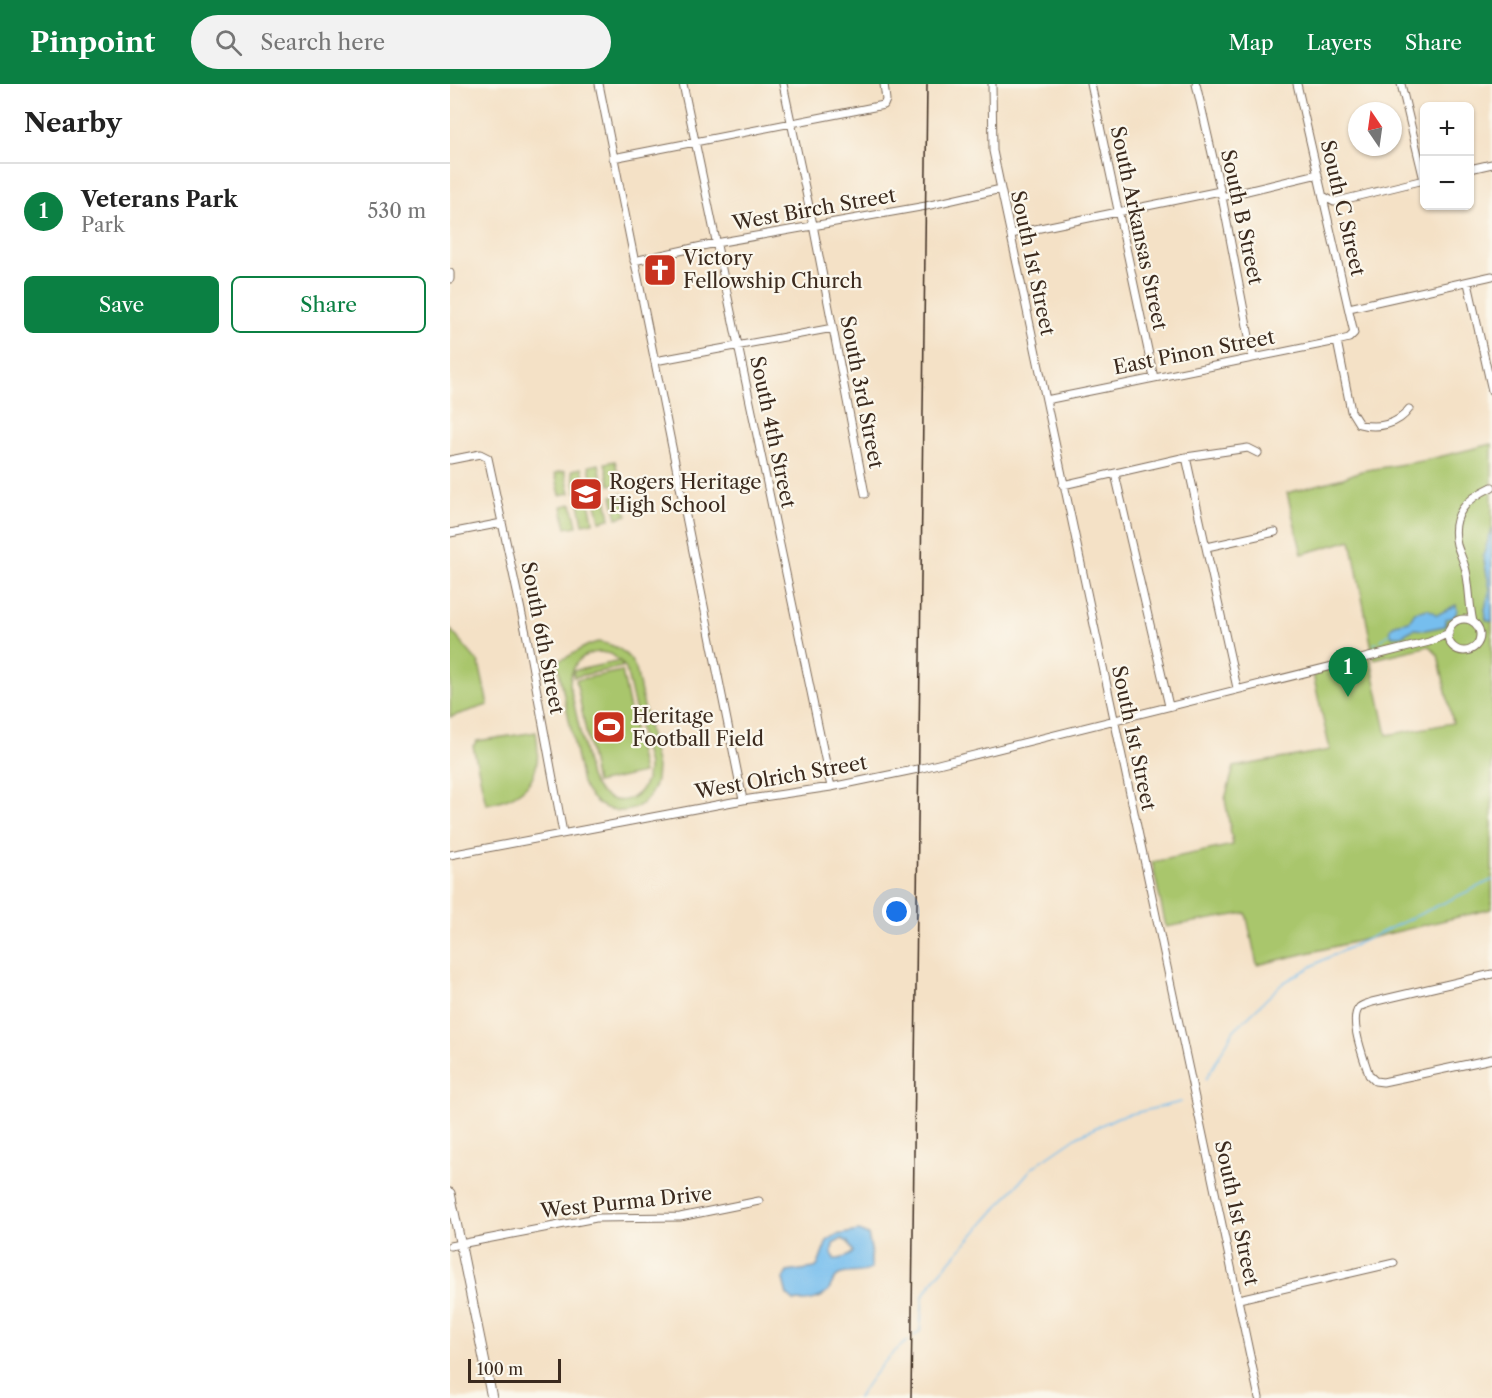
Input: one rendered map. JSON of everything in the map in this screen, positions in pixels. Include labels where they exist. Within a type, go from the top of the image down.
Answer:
[{"type":"main road","points":[[450,1193],[492,1398]]},
{"type":"street","points":[[599,84],[743,800]]},
{"type":"street","name":"South 4th Street","points":[[683,84],[831,787]]},
{"type":"street","name":"South 3rd Street","points":[[783,84],[865,494]]},
{"type":"street","points":[[613,158],[884,105],[886,100],[884,84]]},
{"type":"street","name":"South 1st Street","points":[[992,84],[993,151],[1000,189],[1259,1398]]},
{"type":"street","name":"South Arkansas Street","points":[[1091,84],[1154,378]]},
{"type":"street","name":"South B Street","points":[[1196,84],[1221,194],[1253,357]]},
{"type":"street","name":"South C Street","points":[[1297,84],[1349,308],[1354,333],[1349,338]]},
{"type":"street","points":[[1401,84],[1420,163]]},
{"type":"street","points":[[1474,168],[1492,164]]},
{"type":"street","points":[[1011,234],[1318,174]]},
{"type":"street","points":[[1323,196],[1334,202],[1420,181]]},
{"type":"street","name":"West Birch Street","points":[[633,261],[716,243],[926,206],[1000,189]]},
{"type":"street","points":[[1349,308],[1492,276]]},
{"type":"street","points":[[1468,283],[1492,391]]},
{"type":"street","points":[[655,361],[833,328]]},
{"type":"street","name":"East Pinon Street","points":[[1046,400],[1349,338]]},
{"type":"street","points":[[1337,341],[1351,411],[1359,424],[1371,428],[1402,419],[1409,409]]},
{"type":"street","points":[[1063,485],[1186,457],[1248,448],[1258,453]]},
{"type":"street","name":"South 6th Street","points":[[450,460],[480,454],[488,458],[527,638],[563,833]]},
{"type":"street","points":[[1186,457],[1237,688]]},
{"type":"street","points":[[1115,474],[1169,706]]},
{"type":"street","points":[[1429,642],[1453,646],[1463,651],[1476,646],[1480,633],[1469,610],[1467,574],[1455,531],[1457,515],[1480,492],[1492,487]]},
{"type":"street","points":[[450,533],[502,523]]},
{"type":"street","points":[[1207,547],[1275,532]]},
{"type":"street","points":[[1429,642],[1449,633],[1454,624],[1469,610]]},
{"type":"street","points":[[1459,621],[1473,622]]},
{"type":"street","points":[[1449,633],[1453,646]]},
{"type":"street","name":"West Olrich Street","points":[[450,855],[743,800],[831,787],[987,753],[1237,688],[1429,642]]},
{"type":"street","points":[[1492,974],[1372,1002],[1359,1007],[1354,1016],[1369,1075],[1375,1081],[1383,1083],[1400,1080],[1492,1059]]},
{"type":"street","name":"West Purma Drive","points":[[450,1246],[596,1218],[680,1217],[759,1201]]},
{"type":"street","points":[[1239,1299],[1394,1263]]},
{"type":"green space","points":[[1492,444],[1492,909],[1257,965],[1246,913],[1166,927],[1152,862],[1233,845],[1225,799],[1234,767],[1330,750],[1312,670],[1370,657],[1387,735],[1453,723],[1438,655],[1429,646],[1374,659],[1351,540],[1302,554],[1287,493],[1361,471],[1422,461]]},
{"type":"green space","points":[[615,461],[620,483],[610,485],[605,463]]},
{"type":"green space","points":[[599,464],[603,486],[593,488],[589,466]]},
{"type":"green space","points":[[582,468],[587,489],[576,492],[572,470]]},
{"type":"green space","points":[[565,471],[570,493],[560,495],[555,473]]},
{"type":"green space","points":[[622,494],[627,515],[617,518],[612,496]]},
{"type":"green space","points":[[606,497],[610,519],[600,521],[595,499]]},
{"type":"green space","points":[[589,501],[593,522],[583,524],[579,503]]},
{"type":"green space","points":[[572,504],[577,526],[566,528],[562,506]]},
{"type":"green space","points":[[450,629],[479,663],[488,705],[450,717]]},
{"type":"green space","points":[[598,642],[616,647],[629,658],[636,669],[657,768],[655,785],[647,799],[628,810],[618,811],[597,803],[582,783],[557,661]],"holes":[[[600,652],[611,654],[620,661],[573,671],[574,677],[622,667],[621,662],[626,669],[648,765],[642,789],[625,800],[616,800],[606,796],[597,789],[590,777],[570,686],[570,679],[574,667],[582,658]]]},
{"type":"green space","name":"Heritage Football Field","points":[[622,671],[643,773],[596,783],[576,680]]},
{"type":"green space","points":[[536,732],[537,760],[530,781],[513,796],[486,804],[473,746],[477,741]]},
{"type":"water","points":[[1492,528],[1492,622],[1486,620],[1485,609],[1490,589],[1483,556]]},
{"type":"water","points":[[1456,605],[1457,611],[1454,617],[1446,619],[1445,626],[1425,630],[1414,629],[1401,636],[1392,636],[1390,629],[1395,624],[1409,621],[1415,612],[1428,609],[1437,615]]},
{"type":"water","points":[[859,1231],[868,1235],[871,1269],[839,1275],[822,1296],[809,1301],[794,1301],[787,1295],[783,1279],[787,1272],[815,1268],[827,1241],[836,1235]],"holes":[[[842,1239],[848,1242],[853,1252],[834,1259],[833,1244]]]},
{"type":"waterway","points":[[1381,640],[1391,633]]},
{"type":"waterway","points":[[1206,1079],[1234,1030],[1283,983],[1323,960],[1492,880]]},
{"type":"waterway","points":[[914,1336],[920,1331],[923,1296],[936,1277],[1033,1167],[1078,1136],[1118,1117],[1181,1102]]},
{"type":"waterway","points":[[858,1398],[881,1366],[909,1340]]},
{"type":"railway","points":[[911,1398],[927,84]]},
{"type":"place","name":"Victory Fellowship Church","points":[[660,270]]},
{"type":"place","name":"Rogers Heritage High School","points":[[586,494]]},
{"type":"place","name":"Veterans Park","points":[[1348,697]]},
{"type":"place","name":"Heritage Football Field","points":[[609,727]]}]
